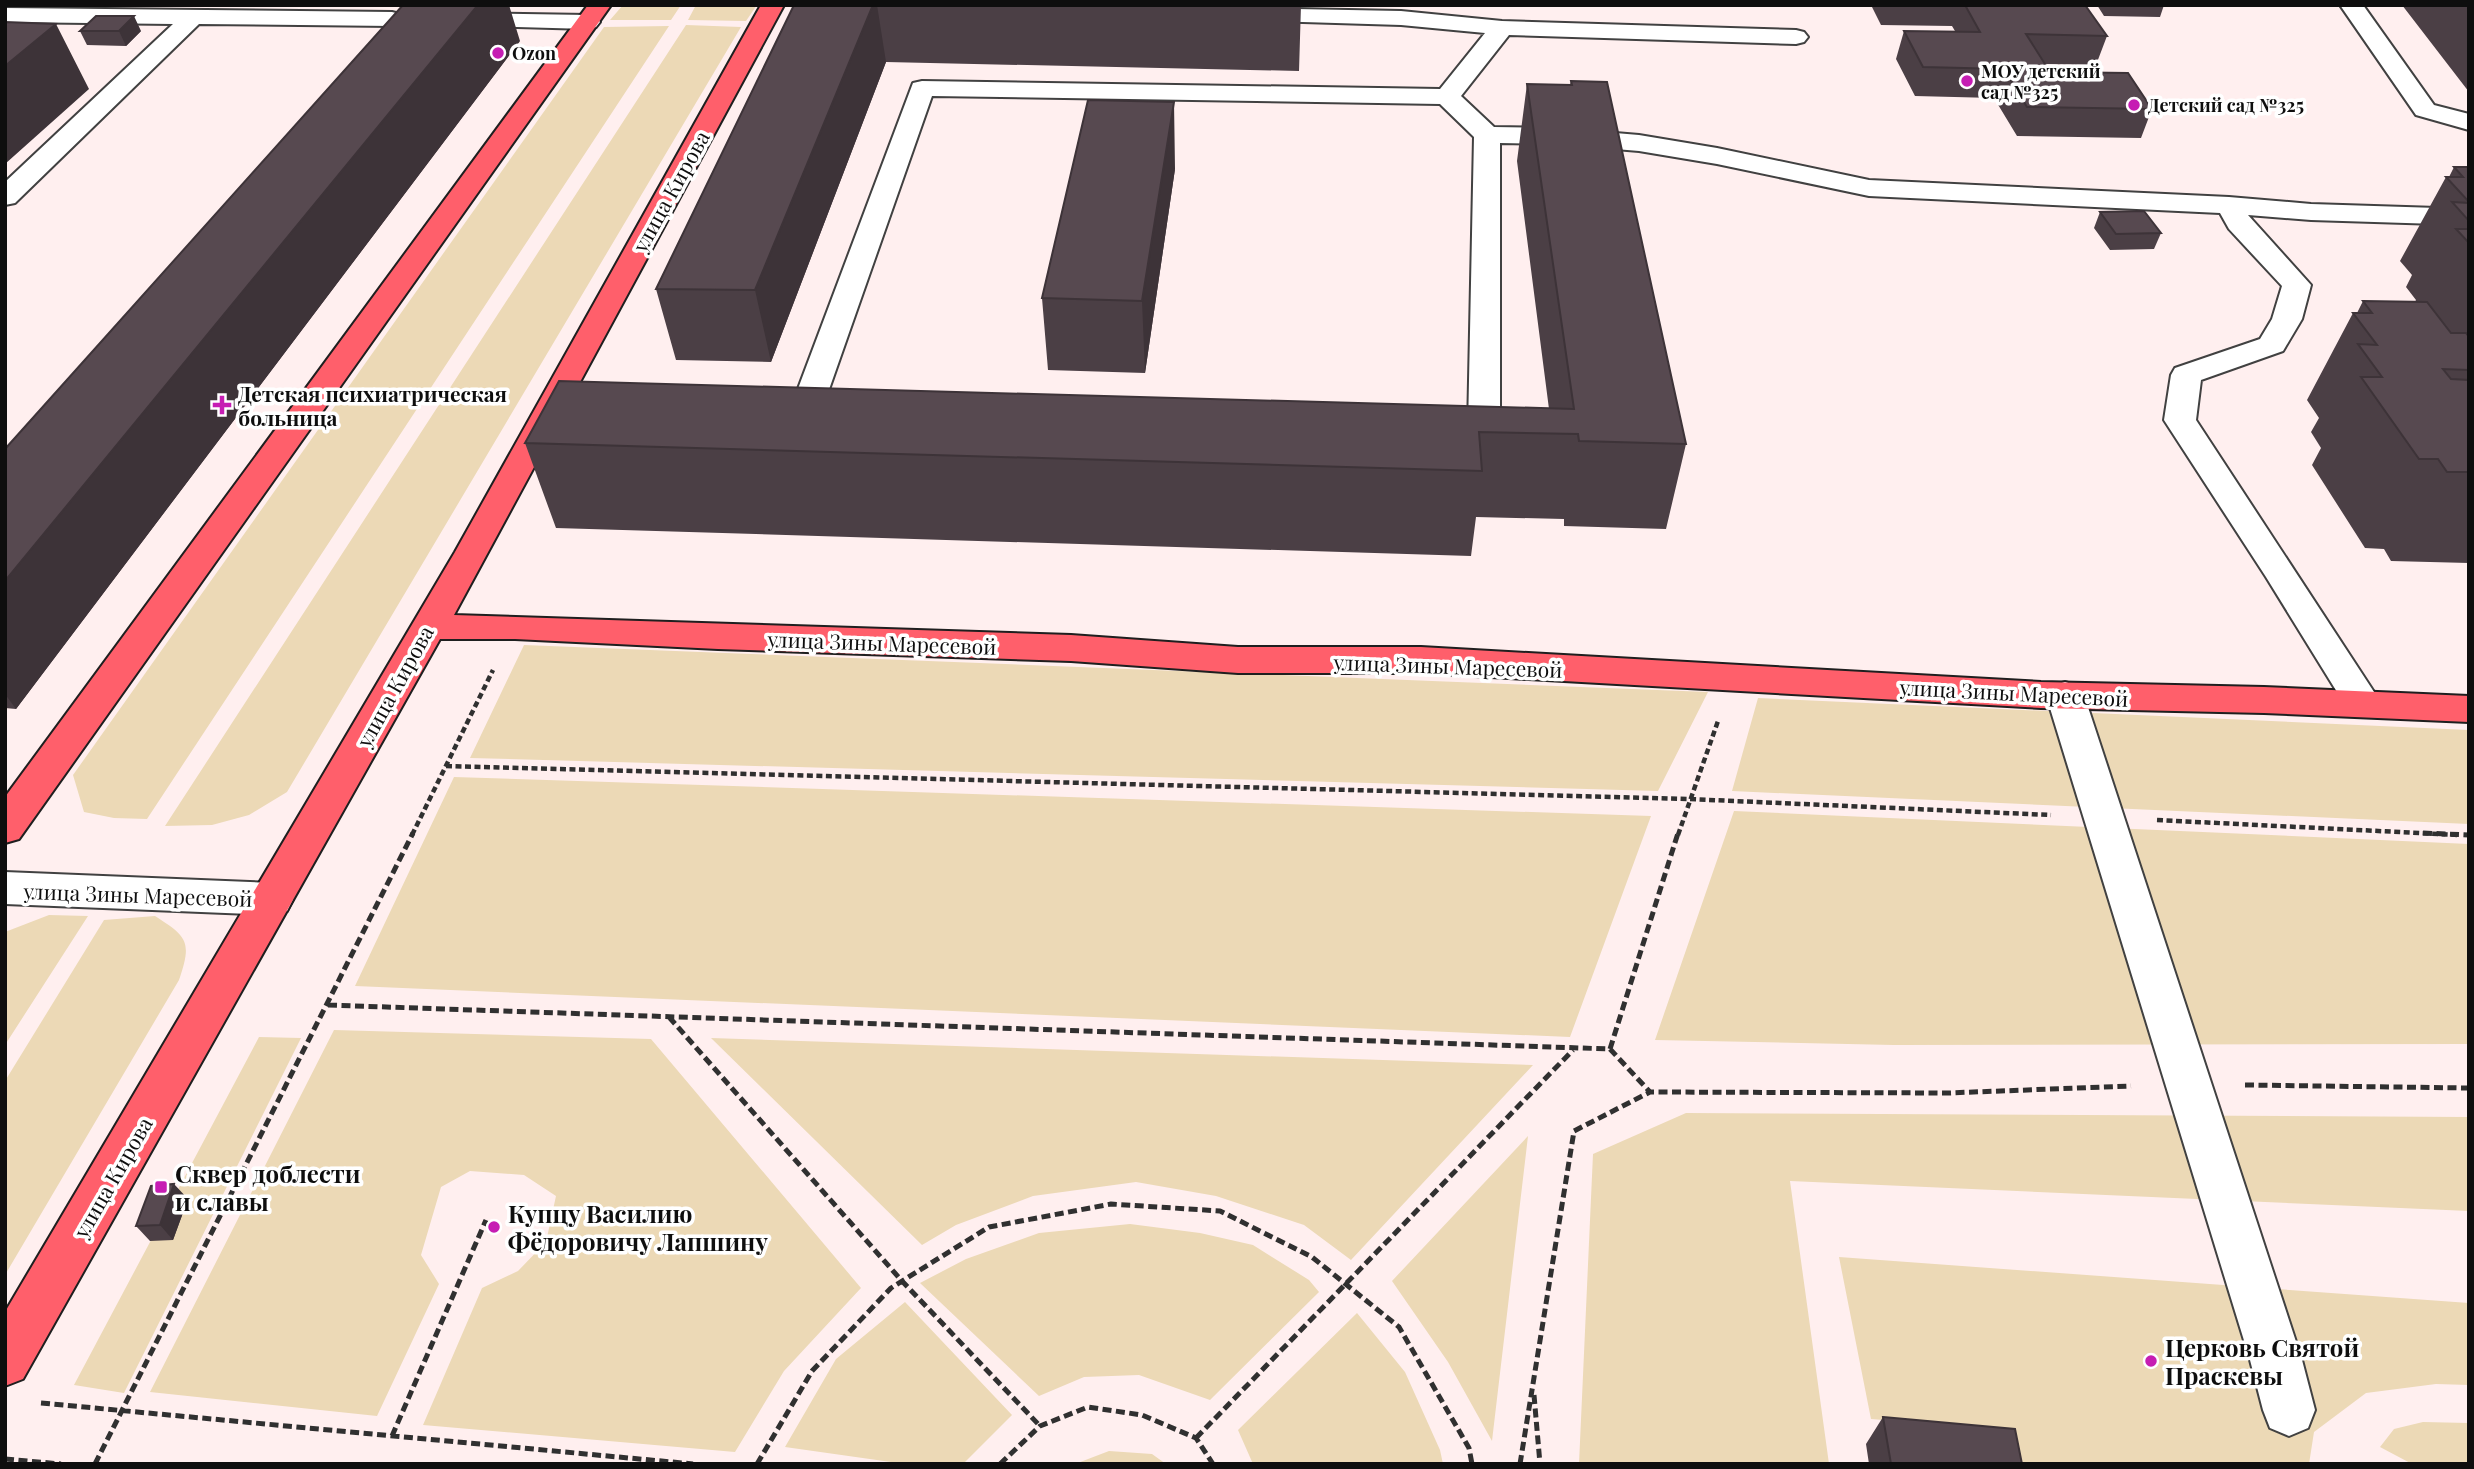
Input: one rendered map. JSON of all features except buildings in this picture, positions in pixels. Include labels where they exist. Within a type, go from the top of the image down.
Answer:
[{"type":"main road","name":"улица Кирова","points":[[5,1361],[428,626],[561,411],[773,5]]},
{"type":"main road","points":[[5,828],[594,13]]},
{"type":"main road","name":"улица Зины Маресевой","points":[[428,626],[1071,648],[1238,660],[1421,660],[2065,695],[2469,709]]},
{"type":"street","points":[[2351,5],[2425,110],[2469,122]]},
{"type":"street","points":[[5,15],[414,19],[594,13]]},
{"type":"street","points":[[1222,14],[1401,18],[1502,28],[1796,37]]},
{"type":"street","points":[[5,197],[192,17]]},
{"type":"street","points":[[366,49],[414,19]]},
{"type":"street","points":[[1447,97],[1502,28]]},
{"type":"street","points":[[803,418],[922,88],[1447,97],[1487,135],[1556,136],[1639,143],[1717,156],[1869,188],[2229,205],[2311,212],[2469,216]]},
{"type":"street","points":[[1429,437],[1484,439],[1487,135]]},
{"type":"street","points":[[2229,205],[2239,223],[2297,285],[2287,319],[2272,345],[2186,375],[2180,420],[2363,704]]},
{"type":"street","points":[[2065,695],[2276,1360],[2289,1410]]},
{"type":"street","name":"улица Зины Маресевой","points":[[5,888],[272,899]]},
{"type":"path","points":[[95,1464],[328,1005],[515,627]]},
{"type":"path","points":[[1610,1049],[1689,799],[1735,677]]},
{"type":"path","points":[[446,766],[1689,799],[2469,835]]},
{"type":"path","points":[[328,1005],[1610,1049],[1650,1092]]},
{"type":"path","points":[[668,1016],[902,1281],[1040,1426]]},
{"type":"path","points":[[1196,1438],[1574,1048]]},
{"type":"path","points":[[1520,1464],[1574,1131],[1650,1092],[1948,1093],[2187,1084],[2469,1088]]},
{"type":"path","points":[[757,1464],[812,1371],[891,1288],[989,1227],[1111,1204],[1220,1211],[1312,1256],[1399,1327],[1469,1448],[1472,1464]]},
{"type":"path","points":[[392,1436],[486,1220]]},
{"type":"path","points":[[1534,1389],[1541,1464]]},
{"type":"path","points":[[31,1402],[693,1464]]},
{"type":"path","points":[[1000,1464],[1040,1426],[1088,1407],[1142,1415],[1196,1438],[1213,1464]]},
{"type":"path","points":[[5,1459],[61,1464]]},
{"type":"shaded area","points":[[623,5],[681,5],[671,20],[610,20]]},
{"type":"shaded area","points":[[696,5],[757,5],[746,21],[688,20]]},
{"type":"shaded area","points":[[686,25],[741,27],[287,792],[249,815],[212,825],[165,826]]},
{"type":"shaded area","points":[[669,26],[147,819],[114,818],[84,812],[73,775],[604,27]]},
{"type":"shaded area","points":[[524,645],[1708,692],[1658,791],[470,758]]},
{"type":"shaded area","points":[[1758,698],[2469,730],[2469,824],[1732,791]]},
{"type":"shaded area","points":[[454,777],[1651,816],[1570,1037],[355,986]]},
{"type":"shaded area","points":[[1734,811],[2469,844],[2469,1044],[1894,1045],[1655,1040]]},
{"type":"shaded area","points":[[49,915],[88,916],[5,1045],[5,932]]},
{"type":"shaded area","points":[[155,916],[181,935],[184,942],[185,957],[179,980],[5,1275],[5,1081],[104,920]]},
{"type":"shaded area","points":[[334,1030],[651,1039],[861,1288],[784,1371],[735,1452],[423,1425],[482,1288],[518,1271],[546,1242],[556,1196],[524,1175],[470,1171],[441,1187],[421,1255],[439,1284],[377,1416],[150,1392]]},
{"type":"shaded area","points":[[259,1037],[301,1038],[124,1393],[74,1385]]},
{"type":"shaded area","points":[[711,1038],[1533,1065],[1351,1260],[1304,1225],[1216,1196],[1136,1182],[1033,1196],[956,1225],[922,1245]]},
{"type":"shaded area","points":[[1686,1113],[2469,1117],[2469,1211],[1790,1181],[1829,1464],[1579,1464],[1593,1154]]},
{"type":"shaded area","points":[[1528,1136],[1492,1441],[1448,1362],[1392,1281]]},
{"type":"shaded area","points":[[1130,1224],[1200,1233],[1253,1245],[1309,1280],[1319,1292],[1210,1400],[1139,1375],[1084,1377],[1039,1396],[920,1283],[966,1259],[1039,1233]]},
{"type":"shaded area","name":"Церковь Святой Праскевы","points":[[1839,1257],[2469,1303],[2469,1385],[2436,1384],[2366,1393],[2314,1432],[2309,1464],[2007,1464],[1995,1429],[1871,1419]]},
{"type":"shaded area","points":[[905,1302],[1012,1415],[963,1464],[905,1464],[785,1447],[836,1359]]},
{"type":"shaded area","points":[[1357,1313],[1405,1372],[1440,1450],[1443,1464],[1253,1464],[1238,1430]]},
{"type":"shaded area","points":[[2423,1422],[2469,1423],[2469,1464],[2412,1464],[2380,1447],[2394,1429]]},
{"type":"shaded area","points":[[1109,1451],[1152,1454],[1166,1464],[1075,1464]]},
{"type":"place","name":"Ozon","points":[[498,53]]},
{"type":"place","name":"МОУ детский сад №325","points":[[1967,81]]},
{"type":"place","name":"Детский сад №325","points":[[2134,105]]},
{"type":"place","name":"Детская психиатрическая больница","points":[[222,405]]},
{"type":"place","name":"Сквер доблести и славы","points":[[161,1187]]},
{"type":"place","name":"Купцу Василию Фёдоровичу Лапшину","points":[[494,1227]]},
{"type":"place","name":"Церковь Святой Праскевы","points":[[2151,1361]]}]
